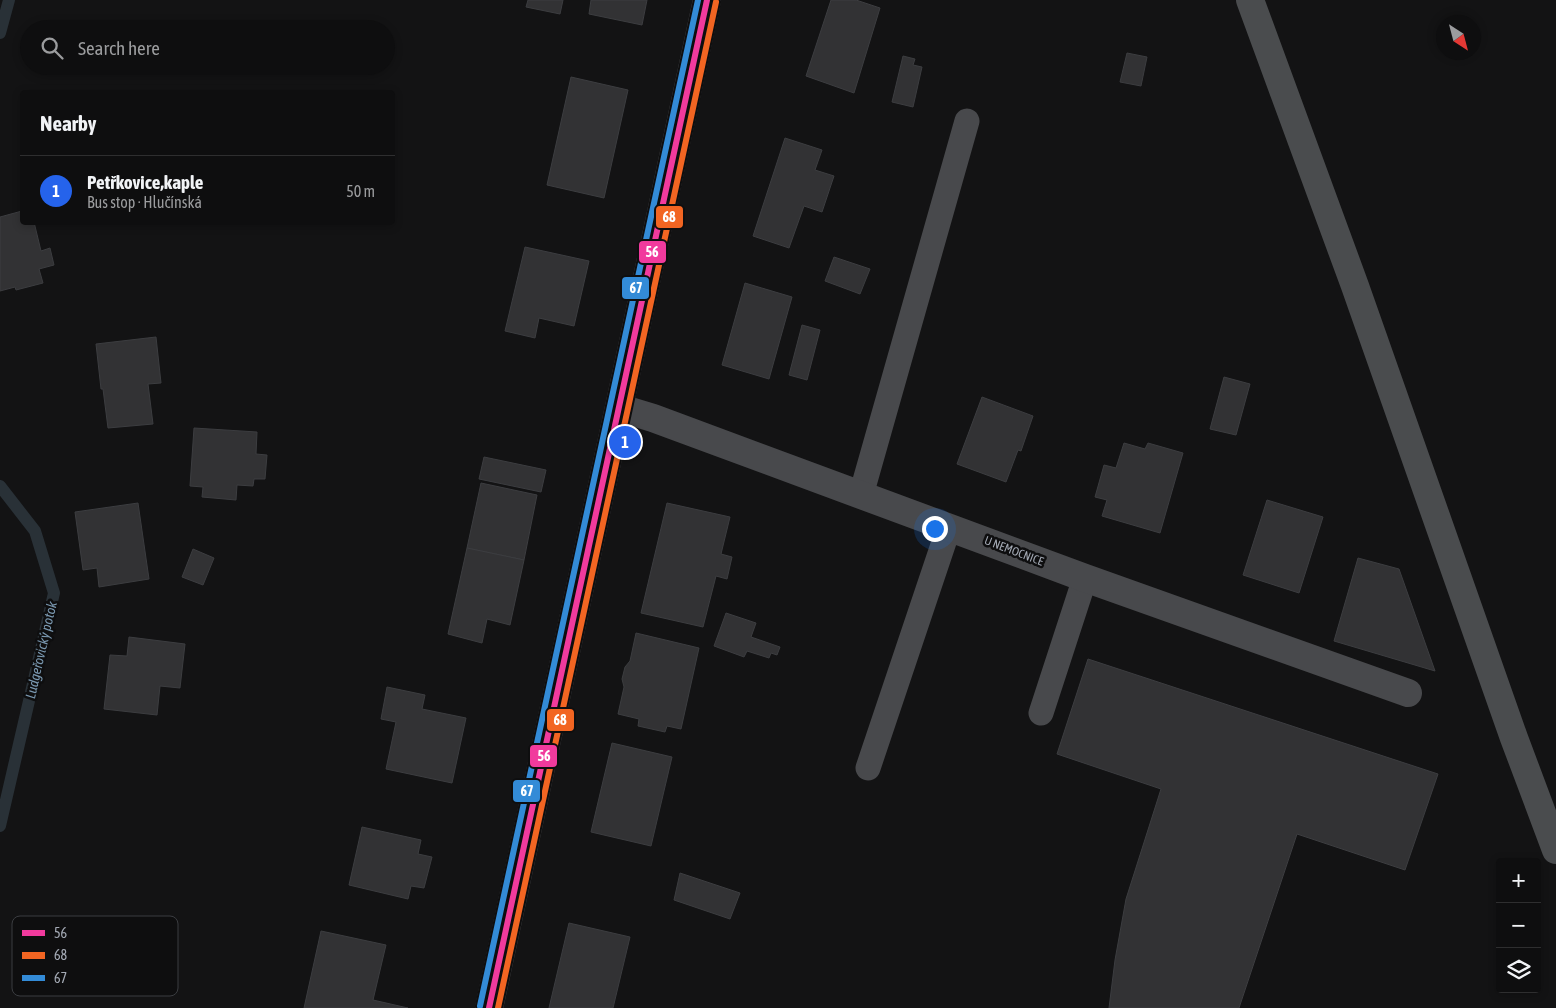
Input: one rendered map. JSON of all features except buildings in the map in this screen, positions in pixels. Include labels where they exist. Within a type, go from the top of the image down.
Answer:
[{"type":"main road","points":[[1250,0],[1356,286],[1514,738],[1556,850]]},
{"type":"street","points":[[489,1008],[707,0]]},
{"type":"street","name":"U NEMOCNICE","points":[[620,408],[653,418],[1085,578],[1408,693]]},
{"type":"lane","points":[[861,495],[967,121]]},
{"type":"lane","points":[[868,768],[949,527]]},
{"type":"lane","points":[[1041,713],[1085,578]]},
{"type":"waterway","name":"Ludgeřovický potok","points":[[0,33],[9,0]]},
{"type":"waterway","name":"Ludgeřovický potok","points":[[0,486],[35,531],[54,593],[0,826]]},
{"type":"transit line","name":"67","points":[[480,1006],[698,0]]},
{"type":"transit line","name":"56","points":[[489,1008],[707,0]]},
{"type":"transit line","name":"68","points":[[498,1008],[716,2]]},
{"type":"place","name":"Petřkovice,kaple","points":[[625,442]]}]
